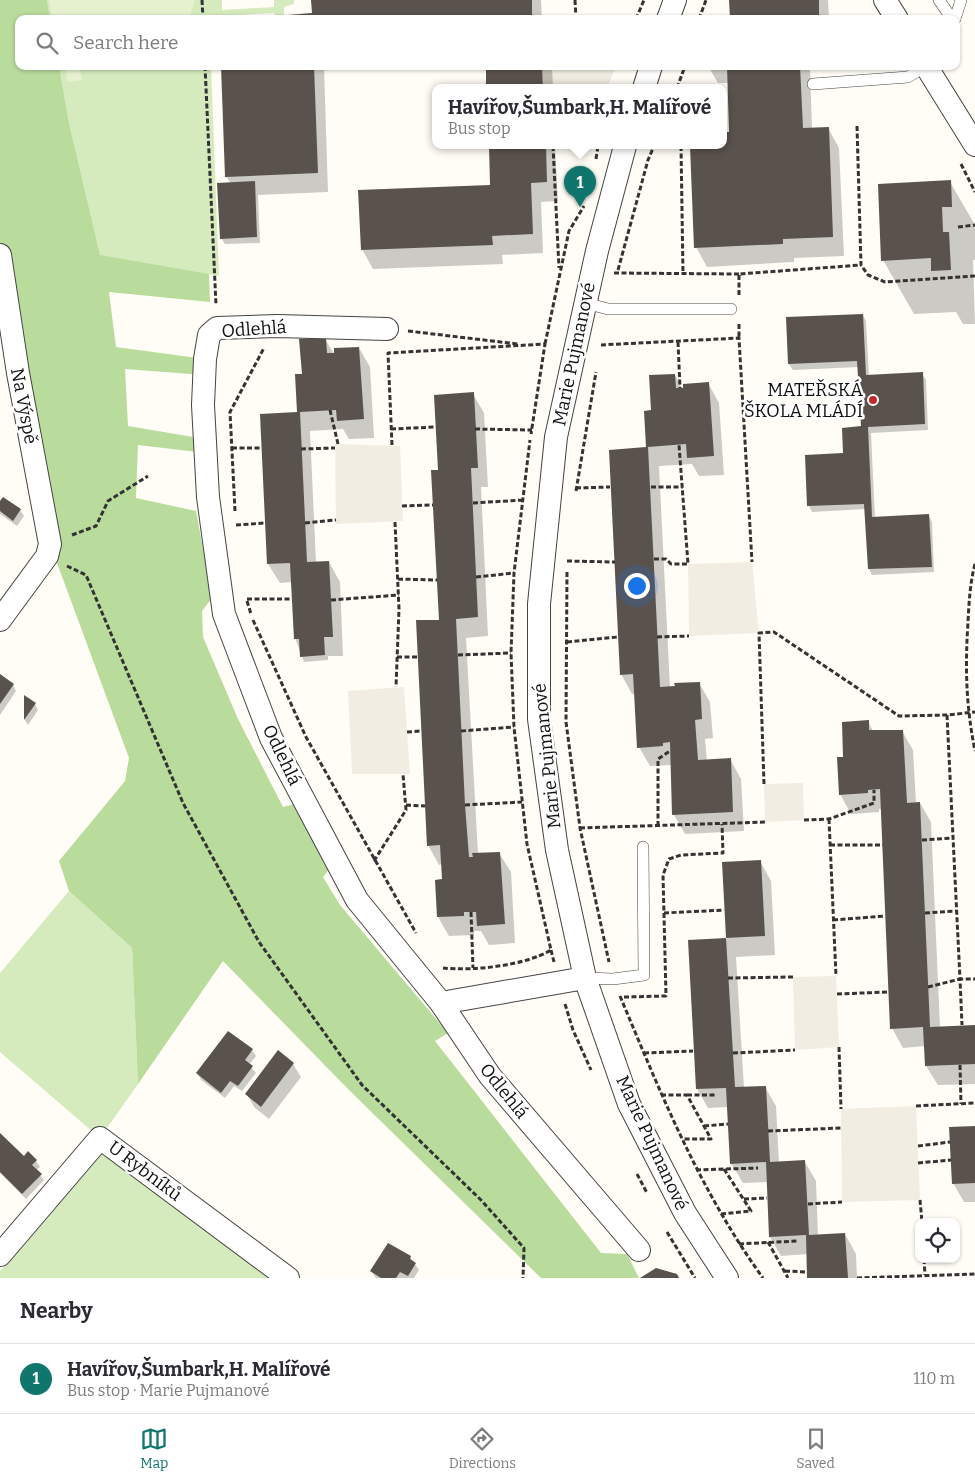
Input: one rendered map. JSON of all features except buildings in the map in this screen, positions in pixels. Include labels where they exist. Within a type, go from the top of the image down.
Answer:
[{"type":"street","points":[[669,15],[675,0]]},
{"type":"street","points":[[885,0],[894,15]]},
{"type":"street","points":[[645,84],[651,70]]},
{"type":"street","points":[[932,70],[975,145]]},
{"type":"street","name":"Marie Pujmanové","points":[[624,149],[592,271],[556,437],[539,604],[539,719],[556,841],[585,978],[629,1104],[685,1213],[727,1278]]},
{"type":"street","name":"Na Výspě","points":[[0,255],[48,550]]},
{"type":"street","name":"Odlehlá","points":[[387,329],[277,326],[217,328],[209,335],[205,359],[203,405],[208,497],[224,614],[271,738],[358,900],[441,1003],[490,1076],[639,1250]]},
{"type":"street","points":[[0,620],[48,550]]},
{"type":"street","points":[[441,1003],[585,978]]},
{"type":"street","name":"U Rybníků","points":[[0,1255],[100,1138],[288,1278]]},
{"type":"lane","points":[[939,0],[950,15]]},
{"type":"lane","points":[[955,15],[962,0]]},
{"type":"lane","points":[[813,84],[908,77],[932,70]]},
{"type":"lane","points":[[585,303],[608,308],[735,305]]},
{"type":"lane","points":[[585,978],[644,975],[643,847]]},
{"type":"path","points":[[202,0],[203,15]]},
{"type":"path","points":[[575,0],[576,15]]},
{"type":"path","points":[[638,15],[644,0]]},
{"type":"path","points":[[700,15],[706,0]]},
{"type":"path","points":[[205,70],[217,328]]},
{"type":"path","points":[[680,84],[684,70]]},
{"type":"path","points":[[857,126],[862,265],[868,275],[885,282],[975,276]]},
{"type":"path","points":[[553,149],[560,274]]},
{"type":"path","points":[[594,165],[597,149]]},
{"type":"path","points":[[599,355],[608,308],[648,160],[653,149]]},
{"type":"path","points":[[681,149],[683,274]]},
{"type":"path","points":[[435,967],[464,970],[537,959],[551,950],[527,844],[514,727],[512,653],[514,573],[522,500],[546,344],[569,231],[586,203]]},
{"type":"path","points":[[958,227],[975,225]]},
{"type":"path","points":[[562,263],[592,271],[618,274],[739,274],[862,265]]},
{"type":"path","points":[[735,305],[739,274]]},
{"type":"path","points":[[739,320],[752,562]]},
{"type":"path","points":[[236,534],[230,412],[277,326]]},
{"type":"path","points":[[392,445],[387,329],[527,345]]},
{"type":"path","points":[[601,345],[739,338]]},
{"type":"path","points":[[678,342],[680,388]]},
{"type":"path","points":[[388,353],[546,344]]},
{"type":"path","points":[[575,497],[597,364]]},
{"type":"path","points":[[301,450],[336,446],[330,410]]},
{"type":"path","points":[[391,429],[436,427]]},
{"type":"path","points":[[475,429],[532,430]]},
{"type":"path","points":[[654,559],[666,559],[672,564],[688,564],[679,445]]},
{"type":"path","points":[[232,448],[262,448]]},
{"type":"path","points":[[48,550],[96,526],[108,501],[148,476]]},
{"type":"path","points":[[576,488],[610,487]]},
{"type":"path","points":[[651,487],[683,487]]},
{"type":"path","points":[[473,503],[522,500]]},
{"type":"path","points":[[402,506],[433,505]]},
{"type":"path","points":[[305,523],[336,520]]},
{"type":"path","points":[[395,522],[398,579],[396,687]]},
{"type":"path","points":[[236,525],[265,523]]},
{"type":"path","points":[[48,550],[86,575],[183,803],[259,942],[362,1085],[481,1200],[524,1248],[523,1278]]},
{"type":"path","points":[[568,552],[566,722],[580,828],[613,978],[661,1095],[696,1170],[738,1244],[762,1278]]},
{"type":"path","points":[[567,561],[615,562]]},
{"type":"path","points":[[975,564],[971,580],[967,634],[967,713],[975,752]]},
{"type":"path","points":[[476,577],[514,573]]},
{"type":"path","points":[[398,579],[437,580]]},
{"type":"path","points":[[245,590],[251,616],[306,737],[416,934]]},
{"type":"path","points":[[331,600],[398,595]]},
{"type":"path","points":[[247,599],[292,598]]},
{"type":"path","points":[[764,784],[759,633],[774,632],[899,716],[947,715],[975,712]]},
{"type":"path","points":[[657,637],[689,636]]},
{"type":"path","points":[[567,642],[618,637]]},
{"type":"path","points":[[458,655],[512,653]]},
{"type":"path","points":[[397,657],[418,657]]},
{"type":"path","points":[[947,715],[962,1025]]},
{"type":"path","points":[[461,731],[514,727]]},
{"type":"path","points":[[407,732],[422,731]]},
{"type":"path","points":[[658,826],[658,758],[670,751]]},
{"type":"path","points":[[374,861],[406,810],[403,774]]},
{"type":"path","points":[[804,820],[829,818],[874,803],[874,790]]},
{"type":"path","points":[[465,805],[522,802]]},
{"type":"path","points":[[406,805],[425,806]]},
{"type":"path","points":[[829,818],[836,976]]},
{"type":"path","points":[[580,828],[765,822]]},
{"type":"path","points":[[621,997],[666,996],[663,875],[669,859],[681,855],[723,853],[722,824]]},
{"type":"path","points":[[922,840],[953,838]]},
{"type":"path","points":[[830,845],[883,845]]},
{"type":"path","points":[[664,913],[724,910]]},
{"type":"path","points":[[925,913],[956,911]]},
{"type":"path","points":[[471,912],[473,968]]},
{"type":"path","points":[[833,920],[885,916]]},
{"type":"path","points":[[728,978],[793,977]]},
{"type":"path","points":[[928,987],[960,979],[975,979]]},
{"type":"path","points":[[836,994],[888,992]]},
{"type":"path","points":[[838,1047],[841,1108]]},
{"type":"path","points":[[733,1053],[795,1050]]},
{"type":"path","points":[[644,1053],[693,1051]]},
{"type":"path","points":[[960,1065],[961,1104]]},
{"type":"path","points":[[661,1095],[717,1095]]},
{"type":"path","points":[[682,1139],[710,1138],[687,1095]]},
{"type":"path","points":[[916,1106],[975,1103]]},
{"type":"path","points":[[704,1126],[728,1124]]},
{"type":"path","points":[[768,1131],[841,1128]]},
{"type":"path","points":[[918,1146],[950,1142]]},
{"type":"path","points":[[918,1163],[951,1160]]},
{"type":"path","points":[[696,1170],[758,1168]]},
{"type":"path","points":[[721,1214],[751,1211],[724,1169]]},
{"type":"path","points":[[743,1199],[768,1198]]},
{"type":"path","points":[[920,1200],[922,1218]]},
{"type":"path","points":[[808,1204],[842,1202]]},
{"type":"path","points":[[738,1244],[798,1241]]},
{"type":"path","points":[[768,1242],[788,1278]]},
{"type":"path","points":[[924,1263],[925,1275]]},
{"type":"path","points":[[784,1271],[807,1272]]},
{"type":"path","points":[[857,1278],[975,1274]]},
{"type":"green space","points":[[0,0],[47,0],[49,15],[15,15],[15,70],[60,70],[69,123],[100,255],[209,274],[210,302],[109,292],[116,347],[205,359],[204,375],[125,369],[128,426],[205,439],[206,453],[138,445],[136,498],[196,511],[212,598],[202,611],[203,637],[238,719],[283,807],[298,803],[334,863],[323,877],[340,905],[448,1033],[435,1041],[601,1253],[627,1254],[639,1278],[541,1278],[348,1089],[223,961],[138,1084],[132,948],[69,891],[59,861],[125,781],[129,758],[50,544],[0,255]]},
{"type":"green space","points":[[47,0],[222,0],[222,10],[274,7],[274,0],[294,0],[294,4],[284,7],[284,15],[275,15],[274,13],[237,15],[49,15]]},
{"type":"green space","points":[[49,0],[195,0],[190,15],[51,15]]},
{"type":"green space","points":[[60,70],[211,70],[219,276],[100,256],[69,123]]},
{"type":"green space","points":[[66,70],[80,70],[82,80],[68,82]]},
{"type":"green space","points":[[69,891],[132,948],[138,1084],[100,1138],[0,1052],[0,973]]},
{"type":"green space","points":[[101,1151],[270,1278],[0,1278],[0,1271]]},
{"type":"shaded area","points":[[542,70],[614,70],[609,84],[544,84]]},
{"type":"shaded area","points":[[335,444],[400,446],[403,521],[336,524]]},
{"type":"shaded area","points":[[752,562],[759,633],[689,636],[688,564]]},
{"type":"shaded area","points":[[404,687],[410,774],[352,774],[348,691]]},
{"type":"shaded area","points":[[803,783],[804,820],[765,822],[764,784]]},
{"type":"shaded area","points":[[836,976],[839,1047],[795,1050],[793,977]]},
{"type":"shaded area","points":[[916,1106],[920,1200],[842,1202],[841,1109]]},
{"type":"place","name":"Havířov,Šumbark,H. Malířové","points":[[580,207]]},
{"type":"place","name":"MATEŘSKÁ ŠKOLA MLÁDÍ","points":[[873,400]]}]
